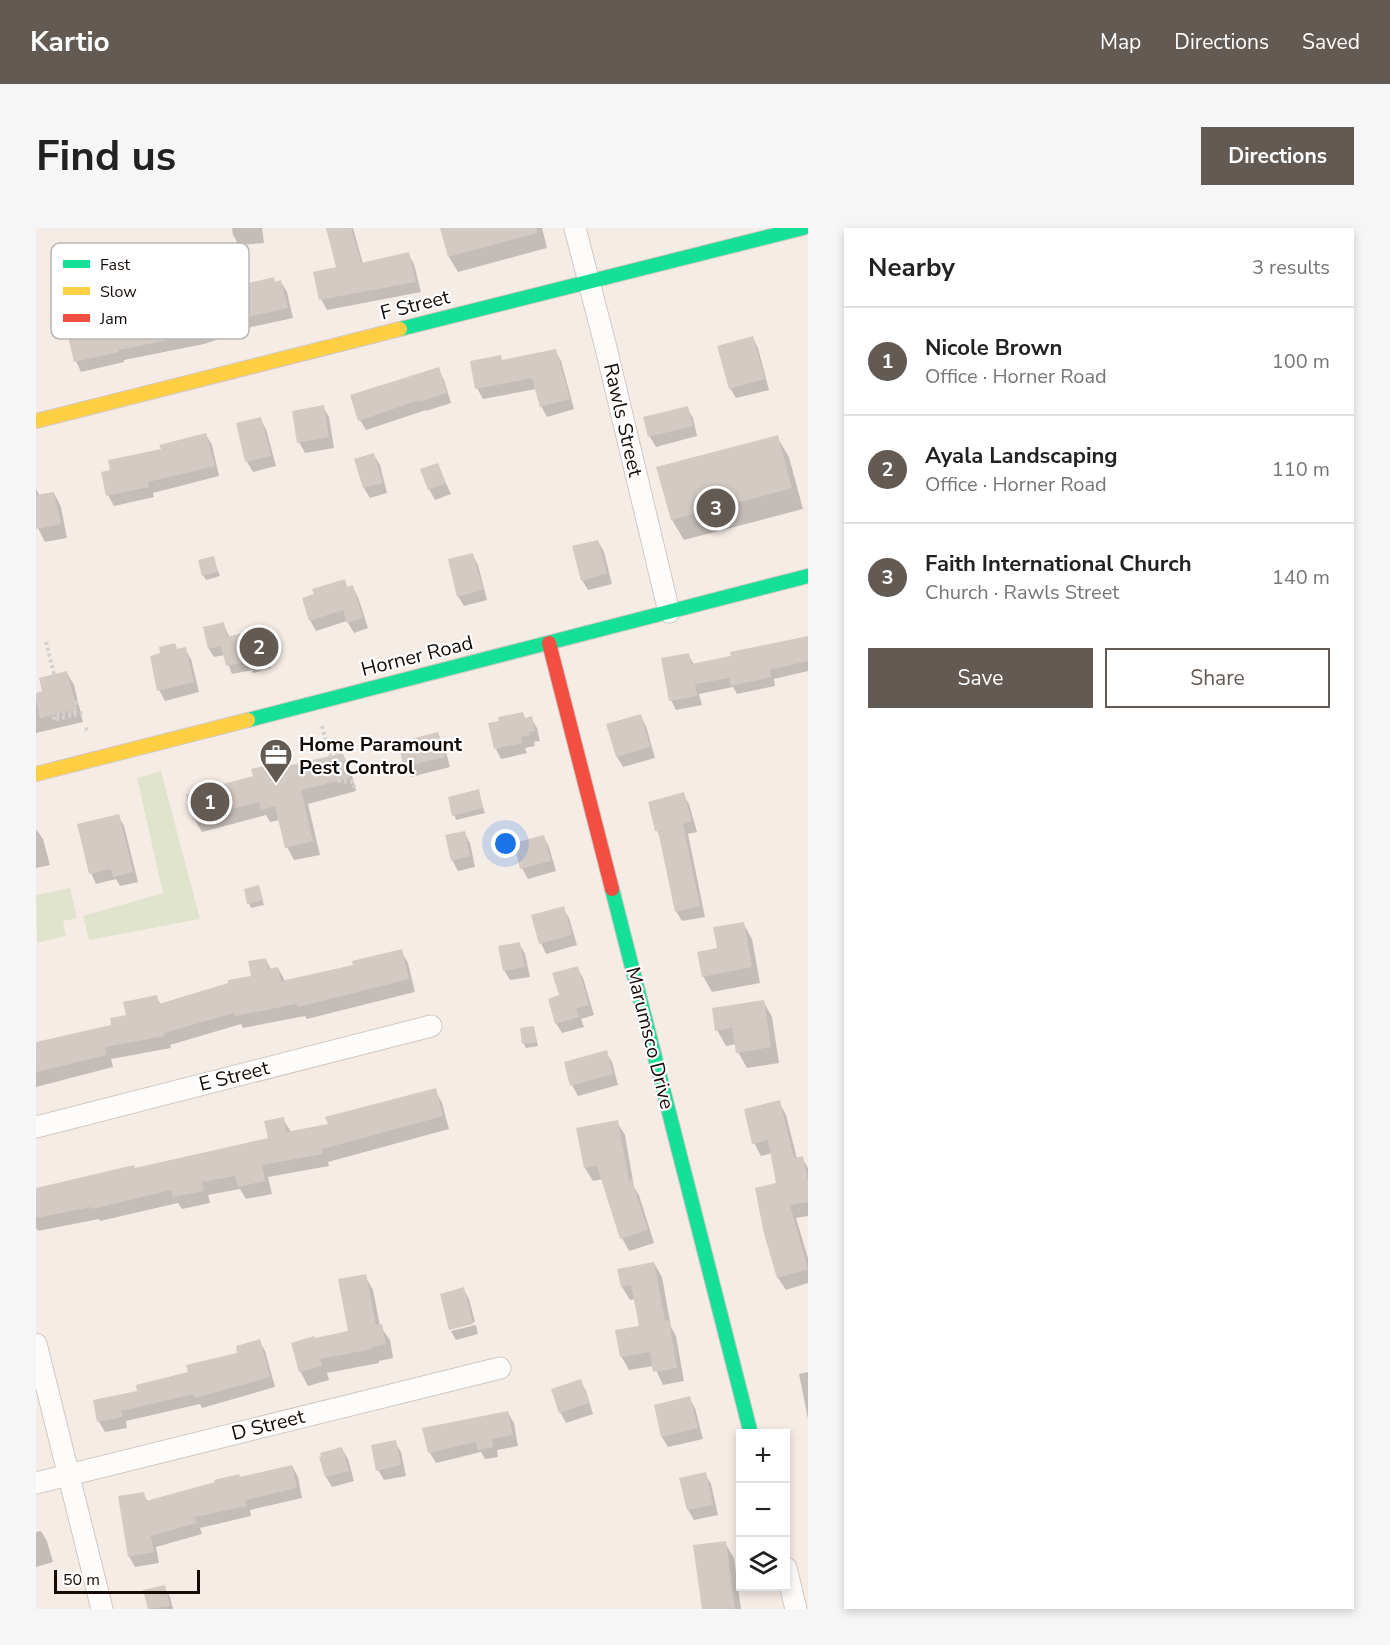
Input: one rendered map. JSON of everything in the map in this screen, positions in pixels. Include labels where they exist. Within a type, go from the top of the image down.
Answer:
[{"type":"street","name":"Rawls Street","points":[[575,228],[669,612]]},
{"type":"street","name":"F Street","points":[[36,421],[803,228]]},
{"type":"street","name":"Horner Road","points":[[36,774],[808,576]]},
{"type":"street","name":"Marumsco Drive","points":[[549,643],[750,1429]]},
{"type":"street","name":"E Street","points":[[36,1127],[431,1026]]},
{"type":"street","points":[[36,1344],[102,1609]]},
{"type":"street","name":"D Street","points":[[36,1482],[500,1368]]},
{"type":"street","points":[[790,1584],[796,1609]]},
{"type":"path","points":[[46,642],[54,674]]},
{"type":"path","points":[[75,710],[75,712],[54,716],[54,720],[83,713]]},
{"type":"path","points":[[322,726],[329,755],[341,751]]},
{"type":"path","points":[[338,781],[353,782],[356,790]]},
{"type":"green space","points":[[161,771],[200,919],[89,940],[83,916],[163,893],[137,778]]},
{"type":"green space","points":[[70,888],[77,918],[63,921],[66,936],[37,943],[36,895]]},
{"type":"building","points":[[326,228],[351,228],[361,263],[409,252],[416,282],[319,300],[313,272],[336,267]]},
{"type":"building","points":[[440,228],[536,228],[537,233],[448,257]]},
{"type":"building","points":[[274,277],[275,282],[281,280],[288,308],[249,317],[249,283]]},
{"type":"building","points":[[753,336],[765,379],[729,389],[717,346]]},
{"type":"building","points":[[69,339],[173,339],[119,350],[119,352],[74,362]]},
{"type":"building","points":[[556,349],[570,399],[540,407],[532,378],[475,389],[470,361],[501,355],[502,360]]},
{"type":"building","points":[[439,367],[447,393],[358,421],[350,395]]},
{"type":"building","points":[[324,405],[329,437],[297,443],[292,411]]},
{"type":"building","points":[[688,406],[693,426],[648,437],[643,417]]},
{"type":"building","points":[[261,417],[271,456],[245,462],[236,423]]},
{"type":"building","points":[[206,433],[215,466],[148,482],[149,487],[106,496],[101,472],[110,470],[108,460],[161,449],[159,445]]},
{"type":"building","points":[[778,435],[792,488],[671,520],[656,467]]},
{"type":"building","points":[[374,453],[383,483],[363,488],[354,459]]},
{"type":"building","points":[[438,463],[446,483],[428,490],[420,469]]},
{"type":"building","points":[[54,492],[61,524],[36,529],[36,495]]},
{"type":"building","points":[[598,540],[607,573],[581,581],[572,546]]},
{"type":"building","points":[[473,553],[483,590],[457,597],[448,559]]},
{"type":"building","points":[[214,556],[218,572],[202,576],[198,560]]},
{"type":"building","points":[[345,579],[347,587],[353,585],[363,618],[347,623],[343,610],[309,621],[302,598],[314,594],[312,589]]},
{"type":"building","points":[[224,622],[227,637],[258,629],[268,659],[226,666],[221,646],[208,649],[203,627]]},
{"type":"building","points":[[808,636],[808,661],[770,670],[771,677],[731,686],[729,678],[695,684],[697,696],[669,701],[661,658],[689,653],[691,664],[731,656],[730,652]]},
{"type":"building","points":[[175,643],[177,649],[186,647],[194,682],[157,691],[150,656],[160,653],[159,647]]},
{"type":"building","points":[[67,671],[77,709],[40,718],[36,699],[36,693],[42,691],[39,678]]},
{"type":"building","points":[[523,712],[525,718],[532,716],[535,731],[521,737],[522,743],[494,749],[488,723],[499,721],[498,717]]},
{"type":"building","points":[[641,714],[650,747],[616,757],[606,724]]},
{"type":"building","points":[[438,732],[445,757],[404,767],[398,745]]},
{"type":"building","points":[[343,753],[350,778],[301,790],[313,841],[285,848],[275,806],[261,810],[259,802],[193,819],[186,794],[253,776],[251,769],[272,764],[274,769]]},
{"type":"building","points":[[479,789],[483,808],[452,816],[448,797]]},
{"type":"building","points":[[684,792],[692,822],[683,824],[700,906],[675,912],[658,831],[655,831],[648,802]]},
{"type":"building","points":[[119,814],[133,872],[113,877],[111,869],[89,874],[77,824]]},
{"type":"building","points":[[465,831],[470,856],[451,861],[445,835]]},
{"type":"building","points":[[544,835],[551,861],[520,869],[514,843]]},
{"type":"building","points":[[259,885],[263,900],[247,904],[244,889]]},
{"type":"building","points":[[564,906],[572,935],[539,944],[531,915]]},
{"type":"building","points":[[744,922],[752,967],[702,977],[697,952],[717,948],[713,927]]},
{"type":"building","points":[[520,942],[525,967],[503,971],[498,946]]},
{"type":"building","points":[[402,949],[409,979],[298,1007],[297,1004],[235,1016],[234,1013],[164,1033],[165,1036],[105,1047],[107,1055],[36,1072],[36,1042],[111,1025],[110,1018],[126,1015],[123,1002],[157,995],[159,1004],[228,983],[228,980],[251,976],[248,961],[266,958],[268,969],[278,967],[281,981],[353,965],[352,961]]},
{"type":"building","points":[[578,966],[589,1005],[576,1009],[579,1017],[555,1024],[548,999],[559,995],[552,973]]},
{"type":"building","points":[[764,1000],[771,1047],[736,1053],[732,1028],[715,1031],[712,1008]]},
{"type":"building","points":[[534,1026],[537,1042],[522,1044],[520,1028]]},
{"type":"building","points":[[607,1050],[613,1074],[570,1086],[564,1062]]},
{"type":"building","points":[[436,1088],[443,1116],[322,1149],[323,1154],[262,1165],[265,1181],[238,1187],[235,1176],[202,1182],[204,1191],[173,1197],[171,1190],[92,1209],[91,1207],[36,1218],[36,1188],[134,1165],[135,1168],[268,1138],[264,1121],[284,1117],[286,1132],[328,1124],[325,1117]]},
{"type":"building","points":[[780,1100],[794,1158],[803,1156],[808,1182],[808,1202],[790,1205],[808,1269],[777,1278],[764,1234],[755,1188],[776,1183],[768,1140],[752,1144],[744,1109]]},
{"type":"building","points":[[618,1120],[629,1181],[632,1180],[648,1230],[620,1239],[597,1166],[584,1168],[576,1128]]},
{"type":"building","points":[[654,1262],[665,1321],[669,1320],[677,1368],[653,1372],[650,1352],[620,1357],[615,1330],[639,1326],[631,1285],[621,1287],[617,1269]]},
{"type":"building","points":[[366,1274],[376,1325],[382,1324],[386,1344],[320,1359],[322,1366],[299,1372],[291,1343],[314,1336],[315,1338],[348,1331],[338,1279]]},
{"type":"building","points":[[464,1287],[473,1324],[449,1330],[440,1294]]},
{"type":"building","points":[[260,1339],[270,1377],[195,1398],[194,1394],[121,1411],[123,1417],[97,1422],[93,1400],[137,1391],[136,1385],[188,1372],[186,1365],[237,1353],[236,1346]]},
{"type":"building","points":[[581,1379],[589,1403],[559,1413],[551,1389]]},
{"type":"building","points":[[690,1396],[698,1428],[661,1437],[654,1405]]},
{"type":"building","points":[[508,1411],[513,1435],[492,1439],[493,1447],[478,1450],[476,1442],[428,1453],[422,1428]]},
{"type":"building","points":[[396,1440],[401,1465],[376,1471],[371,1445]]},
{"type":"building","points":[[342,1447],[349,1471],[325,1477],[320,1453]]},
{"type":"building","points":[[292,1465],[297,1488],[245,1500],[247,1506],[195,1517],[197,1523],[151,1536],[154,1552],[128,1557],[118,1496],[144,1492],[146,1501],[215,1482],[214,1480],[239,1474],[240,1477]]},
{"type":"building","points":[[706,1472],[713,1505],[687,1510],[679,1478]]},
{"type":"building","points":[[726,1541],[735,1609],[702,1609],[693,1545]]},
{"type":"building","points":[[165,1585],[170,1606],[148,1609],[143,1590]]},
{"type":"traffic: fast","points":[[400,329],[803,228]]},
{"type":"traffic: fast","points":[[248,720],[808,576]]},
{"type":"traffic: fast","points":[[612,889],[750,1429]]},
{"type":"traffic: slow","points":[[36,421],[400,329]]},
{"type":"traffic: slow","points":[[36,774],[248,720]]},
{"type":"traffic: jam","points":[[549,643],[612,889]]},
{"type":"place","name":"Faith International Church","points":[[716,508]]},
{"type":"place","name":"Ayala Landscaping","points":[[259,647]]},
{"type":"place","name":"Home Paramount Pest Control","points":[[276,784]]},
{"type":"place","name":"Nicole Brown","points":[[210,802]]}]
